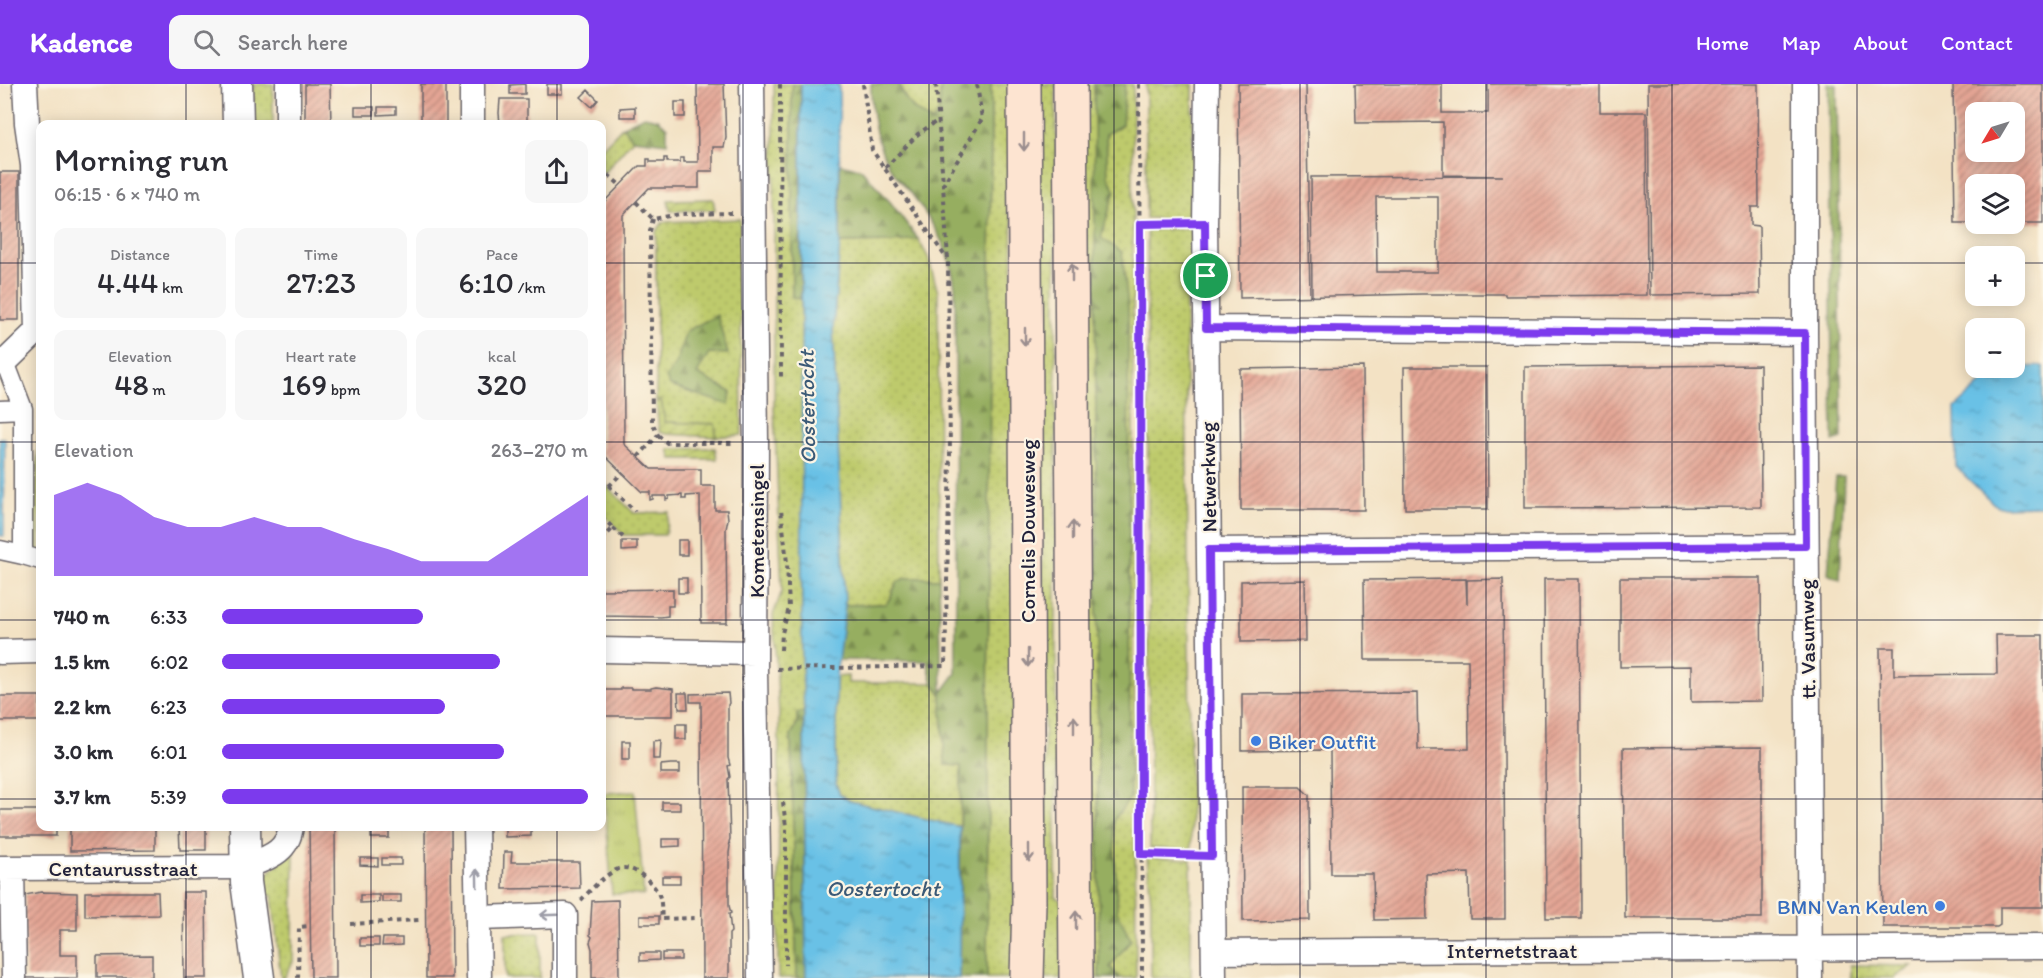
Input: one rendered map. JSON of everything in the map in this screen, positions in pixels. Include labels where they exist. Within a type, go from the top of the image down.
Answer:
[{"type":"main road","name":"Cornelis Douwesweg","points":[[1024,84],[1028,978]]},
{"type":"main road","points":[[1070,84],[1076,978]]},
{"type":"street","points":[[25,84],[27,123],[33,165],[36,290]]},
{"type":"street","points":[[237,84],[238,120]]},
{"type":"street","points":[[288,84],[288,120]]},
{"type":"street","points":[[472,84],[472,120]]},
{"type":"street","name":"Kometensingel","points":[[752,84],[756,443],[755,653],[760,978]]},
{"type":"street","name":"Netwerkweg","points":[[1207,84],[1205,223],[1214,978]]},
{"type":"street","name":"tt. Vasumweg","points":[[1805,84],[1810,978]]},
{"type":"street","points":[[1206,328],[1805,333]]},
{"type":"street","points":[[0,549],[32,557],[23,409],[3,362],[36,332]]},
{"type":"street","points":[[0,410],[23,409]]},
{"type":"street","points":[[1209,550],[1806,546]]},
{"type":"street","points":[[606,650],[755,653]]},
{"type":"street","points":[[0,652],[36,651]]},
{"type":"street","points":[[245,831],[245,867],[259,978]]},
{"type":"street","points":[[245,867],[272,856],[280,850],[290,837],[291,831]]},
{"type":"street","points":[[476,831],[479,978]]},
{"type":"street","name":"Centaurusstraat","points":[[6,868],[245,867]]},
{"type":"street","points":[[6,868],[14,978]]},
{"type":"street","points":[[478,918],[565,915],[565,978]]},
{"type":"street","name":"Internetstraat","points":[[1214,952],[2043,947]]},
{"type":"path","points":[[780,84],[781,389]]},
{"type":"path","points":[[863,84],[872,150],[948,259]]},
{"type":"path","points":[[801,668],[945,666],[950,456],[948,259],[936,84]]},
{"type":"path","points":[[943,185],[982,119],[977,84]]},
{"type":"path","points":[[1139,84],[1142,978]]},
{"type":"path","points":[[885,168],[918,134],[938,120]]},
{"type":"path","points":[[606,173],[620,185]]},
{"type":"path","points":[[636,202],[653,219]]},
{"type":"path","points":[[653,219],[680,214],[754,212]]},
{"type":"path","points":[[653,219],[650,231],[652,422],[658,435],[666,443],[756,443]]},
{"type":"path","points":[[1140,224],[1205,223]]},
{"type":"path","points":[[638,457],[658,435]]},
{"type":"path","points":[[609,486],[622,473]]},
{"type":"path","points":[[606,483],[635,511]]},
{"type":"path","points":[[781,503],[789,608],[782,633],[781,657]]},
{"type":"path","points":[[606,521],[624,538]]},
{"type":"path","points":[[606,536],[613,528]]},
{"type":"path","points":[[780,668],[780,680]]},
{"type":"path","points":[[782,795],[786,827],[786,966]]},
{"type":"path","points":[[1141,854],[1212,856]]},
{"type":"path","points":[[565,915],[602,879],[624,867],[642,873],[660,896],[662,919],[698,918]]},
{"type":"path","points":[[351,924],[420,920]]},
{"type":"path","points":[[298,978],[298,927],[308,926]]},
{"type":"green space","points":[[253,84],[273,84],[273,120],[253,120]]},
{"type":"green space","points":[[774,84],[792,84],[792,297],[801,299],[804,711],[797,713],[797,723],[791,736],[797,978],[778,978],[779,713],[773,615],[782,591],[774,407]]},
{"type":"green space","points":[[792,84],[801,84],[801,299],[792,297]]},
{"type":"green space","points":[[871,84],[899,84],[904,97],[912,107],[933,122],[939,111],[941,84],[991,84],[987,978],[959,978],[961,766],[945,765],[941,693],[933,683],[927,661],[838,660],[845,605],[886,604],[897,583],[901,580],[939,579],[942,692],[956,673],[955,288],[946,251],[935,229],[914,197],[892,170],[882,151],[874,123]]},
{"type":"green space","points":[[899,84],[941,84],[939,111],[933,122],[912,107],[904,97]]},
{"type":"green space","points":[[991,84],[1012,84],[1015,978],[987,978]]},
{"type":"green space","points":[[1038,84],[1056,84],[1056,897],[1065,904],[1065,978],[1042,978],[1046,911]]},
{"type":"green space","points":[[1083,84],[1133,84],[1136,978],[1088,978]]},
{"type":"green space","points":[[1094,84],[1125,84],[1122,125],[1106,134],[1108,176],[1115,190],[1101,238],[1122,252],[1128,307],[1130,798],[1114,820],[1117,911],[1131,940],[1110,967],[1120,978],[1099,978]]},
{"type":"green space","points":[[1146,84],[1193,84],[1193,220],[1146,218]]},
{"type":"green space","points":[[1828,84],[1837,84],[1842,439],[1833,442]]},
{"type":"green space","points":[[644,116],[658,119],[667,127],[667,143],[633,139],[623,126]]},
{"type":"green space","points":[[623,126],[633,139],[606,170],[606,144]]},
{"type":"green space","points":[[840,164],[861,169],[918,239],[840,243]]},
{"type":"green space","points":[[713,199],[715,210],[670,211],[668,200]]},
{"type":"green space","points":[[740,219],[742,435],[716,437],[715,424],[665,422],[661,401],[656,402],[656,232],[663,222]]},
{"type":"green space","points":[[1194,228],[1194,284],[1186,286],[1191,850],[1150,848],[1147,230]]},
{"type":"green space","points":[[918,239],[928,257],[938,292],[939,579],[901,580],[897,583],[886,604],[845,605],[833,329],[840,243]]},
{"type":"green space","points":[[717,315],[728,354],[709,353],[697,374],[731,392],[729,405],[670,386],[666,377],[676,364],[686,331]]},
{"type":"green space","points":[[661,400],[665,422],[715,424],[716,437],[659,432],[656,402]]},
{"type":"green space","points":[[715,448],[717,459],[672,459],[669,449]]},
{"type":"green space","points":[[1836,477],[1844,477],[1840,580],[1828,574]]},
{"type":"green space","points":[[36,480],[36,552],[32,552]]},
{"type":"green space","points":[[606,485],[634,513],[669,512],[665,535],[624,535],[606,517]]},
{"type":"green space","points":[[848,676],[848,683],[933,683],[941,693],[943,710],[961,766],[960,827],[850,801],[840,795],[836,784],[836,677]]},
{"type":"green space","points":[[804,711],[806,978],[797,978],[791,736],[797,723],[797,713]]},
{"type":"green space","points":[[635,791],[644,895],[612,894],[606,793]]},
{"type":"green space","points":[[294,848],[293,962],[284,978],[281,978],[272,895],[260,897],[260,881]]},
{"type":"green space","points":[[1147,857],[1191,859],[1191,978],[1151,978],[1151,902]]},
{"type":"green space","points":[[540,933],[540,978],[505,978],[505,934]]},
{"type":"green space","points":[[1850,965],[1913,966],[1894,978],[1850,978]]},
{"type":"water","name":"Oostertocht","points":[[801,84],[839,84],[840,243],[833,329],[845,605],[836,677],[836,784],[840,795],[850,801],[960,827],[959,978],[806,978],[802,662]]},
{"type":"water","points":[[2043,366],[2043,506],[1997,507],[1956,467],[1955,408],[1988,378],[2025,378],[2025,367]]},
{"type":"water","points":[[0,438],[5,438],[4,536],[0,536]]},
{"type":"building","points":[[305,84],[330,84],[331,120],[305,120]]},
{"type":"building","points":[[421,84],[446,84],[446,120],[421,120]]},
{"type":"building","points":[[525,84],[525,94],[510,94],[510,85]]},
{"type":"building","points":[[547,84],[562,84],[562,94],[547,94]]},
{"type":"building","points":[[697,84],[724,84],[726,138],[724,147],[713,147],[713,171],[699,171],[699,188],[649,188],[623,215],[624,444],[651,469],[701,469],[701,486],[715,486],[715,510],[727,510],[728,519],[726,529],[727,623],[701,623],[700,495],[686,496],[686,499],[682,499],[682,495],[669,496],[666,500],[666,496],[653,496],[650,500],[650,492],[642,492],[606,457],[606,200],[639,166],[647,166],[647,159],[650,159],[650,162],[664,162],[664,158],[667,158],[667,162],[680,162],[680,158],[684,158],[684,162],[698,162]]},
{"type":"building","points":[[1238,84],[1306,84],[1310,296],[1312,296],[1311,177],[1503,176],[1443,175],[1443,122],[1356,123],[1355,84],[1442,84],[1442,113],[1488,113],[1488,84],[1600,84],[1600,112],[1646,112],[1647,295],[1422,294],[1240,298]],"holes":[[[1376,197],[1438,197],[1438,272],[1377,272]]]},
{"type":"building","points":[[1648,84],[1758,84],[1759,207],[1751,207],[1751,225],[1759,226],[1760,294],[1650,295]]},
{"type":"building","points":[[1953,84],[2043,84],[2043,223],[2025,223],[2025,174],[1965,174],[1965,223],[1955,223]]},
{"type":"building","points":[[588,90],[598,100],[592,107],[581,97]]},
{"type":"building","points":[[500,99],[527,99],[527,120],[500,120]]},
{"type":"building","points":[[675,102],[685,102],[685,117],[675,117]]},
{"type":"building","points":[[355,107],[374,107],[374,115],[355,115]]},
{"type":"building","points":[[378,107],[396,107],[396,114],[378,115]]},
{"type":"building","points":[[635,107],[635,117],[620,117],[620,108]]},
{"type":"building","points":[[0,172],[19,172],[19,320],[0,320]]},
{"type":"building","points":[[1760,365],[1761,507],[1525,508],[1525,367]]},
{"type":"building","points":[[1363,367],[1364,510],[1241,510],[1240,369]]},
{"type":"building","points":[[1404,367],[1487,367],[1488,509],[1405,509]]},
{"type":"building","points":[[678,540],[687,540],[687,555],[678,555]]},
{"type":"building","points":[[622,541],[637,541],[637,550],[622,551]]},
{"type":"building","points":[[678,578],[687,578],[687,593],[678,593]]},
{"type":"building","points":[[1620,578],[1761,578],[1762,701],[1691,702],[1691,666],[1620,667]]},
{"type":"building","points":[[1466,579],[1467,604],[1467,580],[1503,579],[1505,919],[1470,919],[1469,873],[1426,874],[1427,919],[1374,920],[1373,874],[1331,874],[1330,750],[1242,751],[1242,694],[1417,693],[1418,749],[1469,749],[1468,660],[1365,660],[1364,580]]},
{"type":"building","points":[[1544,579],[1579,579],[1581,918],[1546,918]]},
{"type":"building","points":[[1305,580],[1306,641],[1241,642],[1241,581]]},
{"type":"building","points":[[673,589],[673,606],[668,606],[668,616],[606,616],[606,590]]},
{"type":"building","points":[[1996,635],[2043,635],[2043,907],[2000,907],[2000,925],[1997,927],[1883,927],[1880,648],[1894,648],[1894,675],[1997,674]]},
{"type":"building","points":[[673,689],[673,716],[606,716],[606,690]]},
{"type":"building","points":[[678,693],[687,693],[688,709],[679,709]]},
{"type":"building","points":[[728,693],[729,906],[731,913],[729,914],[731,932],[729,934],[729,978],[702,978],[701,702],[690,702],[690,694]]},
{"type":"building","points":[[0,696],[36,696],[36,721],[0,721]]},
{"type":"building","points":[[676,724],[686,724],[686,739],[676,739]]},
{"type":"building","points":[[661,740],[660,759],[653,759],[653,741]]},
{"type":"building","points":[[622,741],[630,741],[630,759],[622,759]]},
{"type":"building","points":[[1762,747],[1762,918],[1625,918],[1623,748]]},
{"type":"building","points":[[680,764],[680,773],[661,773],[661,765]]},
{"type":"building","points":[[1242,787],[1300,787],[1309,795],[1310,920],[1243,921]]},
{"type":"building","points":[[662,802],[680,802],[680,810],[662,810]]},
{"type":"building","points":[[0,810],[36,810],[36,831],[56,831],[56,836],[0,836]]},
{"type":"building","points":[[70,831],[155,831],[155,850],[70,851]]},
{"type":"building","points":[[179,831],[206,831],[206,850],[180,850]]},
{"type":"building","points":[[309,831],[335,831],[336,978],[311,978]]},
{"type":"building","points":[[371,831],[389,831],[389,838],[371,838]]},
{"type":"building","points":[[425,831],[451,831],[452,978],[426,978]]},
{"type":"building","points":[[505,831],[531,831],[531,836],[505,837]]},
{"type":"building","points":[[662,839],[680,839],[680,846],[662,847]]},
{"type":"building","points":[[504,852],[512,852],[511,862],[579,862],[580,888],[503,889]]},
{"type":"building","points":[[360,858],[378,858],[378,866],[360,865]]},
{"type":"building","points":[[382,858],[401,858],[401,865],[382,865]]},
{"type":"building","points":[[662,876],[680,876],[680,883],[662,883]]},
{"type":"building","points":[[41,892],[77,893],[77,930],[60,930],[60,955],[77,955],[77,978],[26,978],[25,914],[22,915],[25,912],[25,895]]},
{"type":"building","points":[[85,892],[158,892],[159,915],[85,916]]},
{"type":"building","points":[[183,892],[206,892],[207,978],[184,978]]},
{"type":"building","points":[[360,895],[379,895],[379,902],[360,903]]},
{"type":"building","points":[[382,895],[401,895],[401,902],[382,902]]},
{"type":"building","points":[[618,900],[619,978],[592,978],[590,942],[592,937],[590,935],[592,901]]},
{"type":"building","points":[[640,916],[659,916],[659,924],[640,924]]},
{"type":"building","points":[[360,938],[379,938],[379,946],[360,946]]},
{"type":"building","points":[[383,938],[402,938],[402,945],[382,946]]},
{"type":"building","points":[[640,953],[659,953],[659,960],[640,961]]},
{"type":"building","points":[[662,953],[681,953],[681,960],[662,960]]},
{"type":"building","points":[[152,955],[152,977],[97,977],[97,956]]},
{"type":"place","name":"Biker Outfit","points":[[1256,741]]},
{"type":"place","name":"BMN Van Keulen","points":[[1940,906]]},
{"type":"route","points":[[1205,223],[1206,276],[1206,328],[1805,333],[1806,546],[1209,550],[1212,856],[1141,854],[1140,224],[1205,223]]}]
